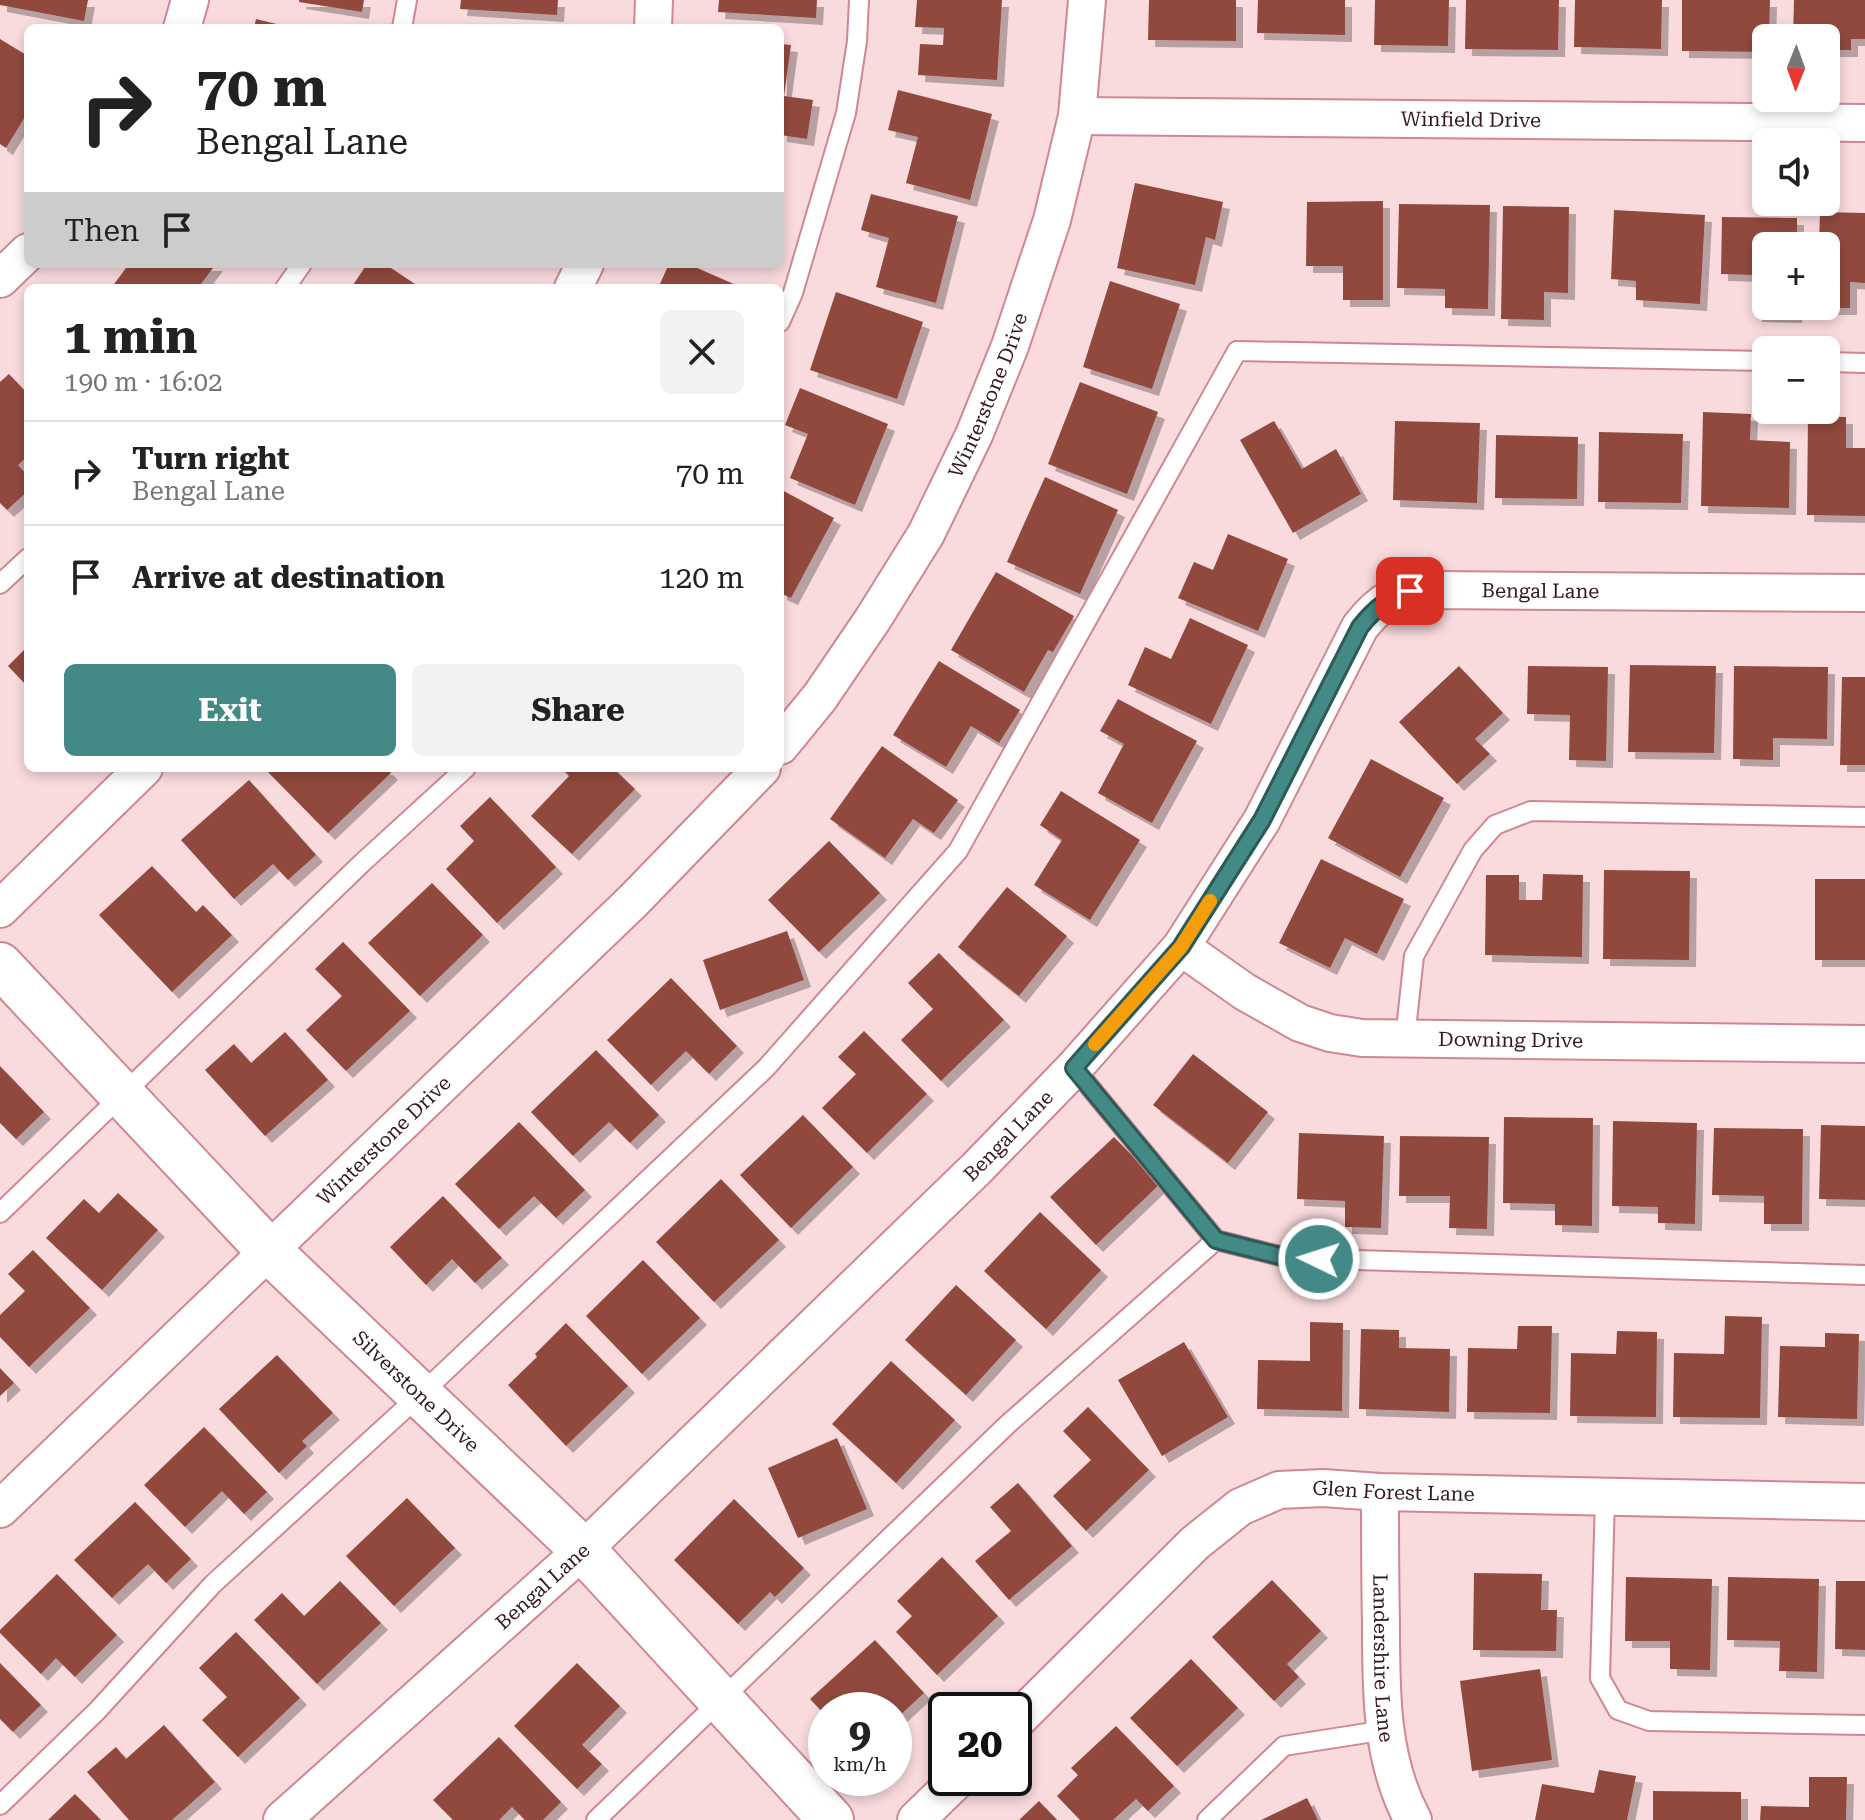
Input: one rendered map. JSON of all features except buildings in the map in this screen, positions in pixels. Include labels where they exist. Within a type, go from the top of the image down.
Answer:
[{"type":"street","points":[[183,24],[190,0]]},
{"type":"street","points":[[653,24],[654,0]]},
{"type":"street","name":"Winterstone Drive","points":[[784,741],[820,697],[881,607],[926,534],[974,435],[1010,346],[1052,220],[1077,116],[1087,0]]},
{"type":"street","name":"Winfield Drive","points":[[1077,116],[1865,123]]},
{"type":"street","points":[[0,279],[24,256]]},
{"type":"street","name":"Bengal Lane","points":[[282,1820],[583,1550],[977,1168],[1074,1068],[1181,947],[1262,820],[1360,627],[1375,609],[1391,598],[1410,591],[1431,590],[1865,593]]},
{"type":"street","points":[[0,909],[140,772]]},
{"type":"street","name":"Winterstone Drive","points":[[0,1509],[633,901],[758,772]]},
{"type":"street","name":"Downing Drive","points":[[1181,947],[1245,992],[1300,1023],[1330,1033],[1362,1038],[1865,1044]]},
{"type":"street","name":"Silverstone Drive","points":[[0,965],[269,1251],[583,1550],[831,1820]]},
{"type":"street","name":"Glen Forest Lane","points":[[1032,1705],[1195,1543],[1240,1507],[1279,1490],[1323,1488],[1380,1492],[1865,1502]]},
{"type":"street","name":"Landershire Lane","points":[[1380,1492],[1381,1672],[1387,1749],[1403,1801],[1413,1820]]},
{"type":"street","points":[[916,1820],[941,1796]]},
{"type":"lane","points":[[403,24],[407,0]]},
{"type":"lane","points":[[784,313],[793,293],[846,113],[857,41],[859,0]]},
{"type":"lane","points":[[0,1805],[97,1711],[213,1584],[420,1395],[766,1068],[958,851],[1237,351],[1752,361]]},
{"type":"lane","points":[[1840,362],[1865,363]]},
{"type":"lane","points":[[0,584],[24,562]]},
{"type":"lane","points":[[0,1213],[362,863],[462,772]]},
{"type":"lane","points":[[1405,1039],[1414,956],[1473,850],[1495,825],[1531,811],[1865,817]]},
{"type":"lane","points":[[1074,1068],[1216,1240],[1288,1258],[1865,1275]]},
{"type":"lane","points":[[596,1820],[1008,1424],[1216,1240]]},
{"type":"lane","points":[[1605,1497],[1600,1678],[1618,1710],[1649,1721],[1865,1725]]},
{"type":"lane","points":[[1207,1820],[1284,1746],[1386,1730]]},
{"type":"slow traffic","points":[[1095,1044],[1181,947],[1210,901]]},
{"type":"route","points":[[1319,1259],[1288,1258],[1216,1240],[1074,1068],[1181,947],[1262,820],[1360,627],[1375,609],[1391,598],[1410,591]]}]
